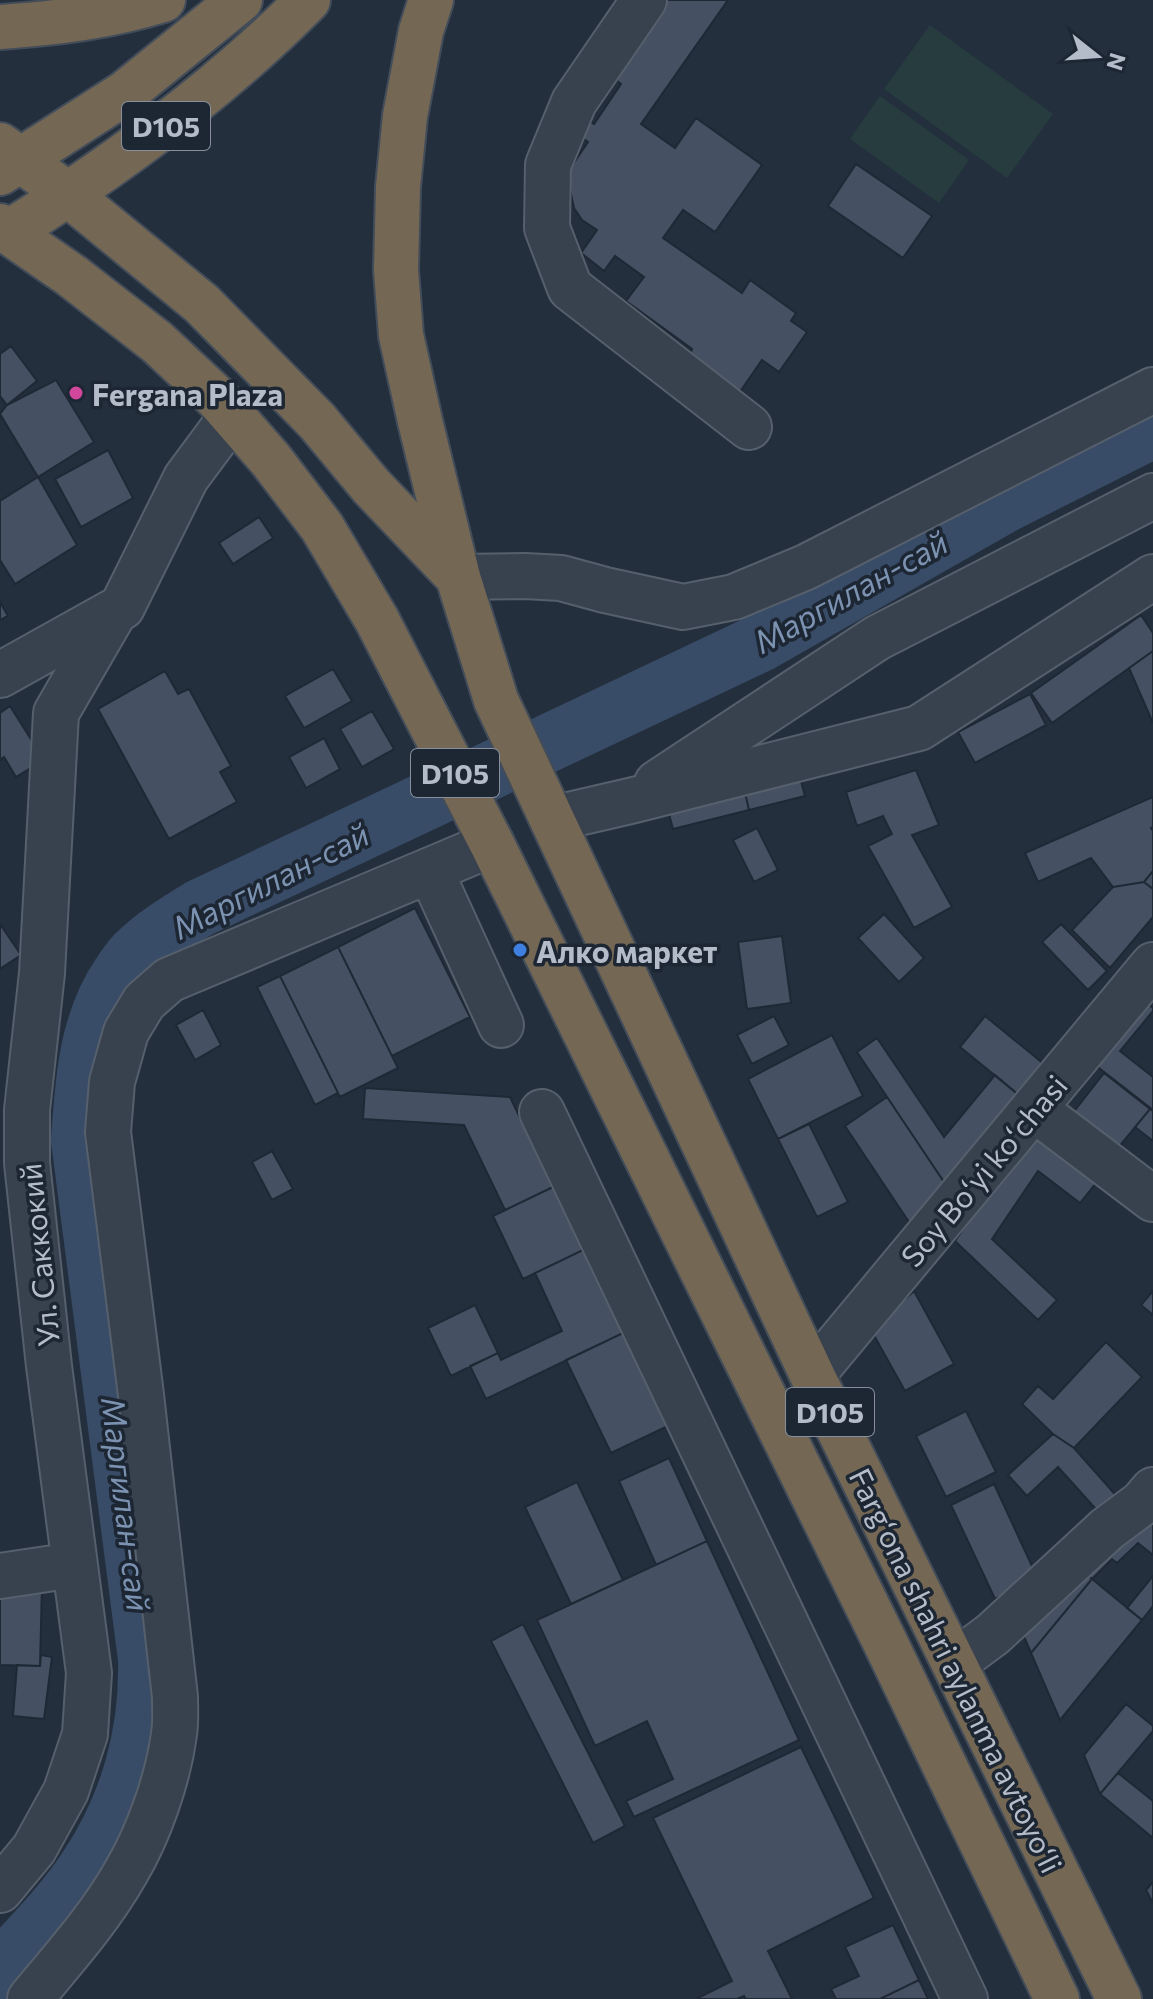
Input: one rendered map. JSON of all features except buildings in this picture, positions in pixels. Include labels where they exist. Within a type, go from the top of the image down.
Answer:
[{"type":"highway","points":[[0,27],[64,22],[83,9],[126,11],[163,0]]},
{"type":"highway","name":"D105","points":[[7,159],[125,93],[240,0]]},
{"type":"highway","name":"D105","points":[[308,0],[268,41],[180,116],[69,195],[5,229],[157,342],[217,398],[271,460],[322,527],[377,620],[489,839]]},
{"type":"highway","points":[[431,0],[421,31],[405,116],[398,187],[396,270],[401,335],[458,577]]},
{"type":"highway","name":"D105","points":[[7,159],[69,195],[202,304],[317,421],[371,486],[458,577],[496,700],[552,819]]},
{"type":"highway","name":"Farg‘ona shahri aylanma avtoyo‘li","points":[[552,819],[812,1375],[1119,1999]]},
{"type":"highway","name":"Farg‘ona shahri aylanma avtoyo‘li","points":[[489,839],[1057,1999]]},
{"type":"street","points":[[644,0],[574,102],[548,165],[547,228],[570,288],[749,427]]},
{"type":"street","points":[[458,577],[561,578],[683,607],[734,597],[806,567],[1153,390]]},
{"type":"street","name":"Ул. Саккокий","points":[[0,1890],[34,1849],[66,1791],[85,1734],[89,1673],[49,1366],[27,1163],[27,1110],[42,973],[56,713],[115,611],[122,607],[186,478],[232,416]]},
{"type":"street","points":[[630,801],[877,638],[1153,496]]},
{"type":"street","points":[[552,819],[919,728],[1153,577]]},
{"type":"street","points":[[0,675],[115,611]]},
{"type":"street","points":[[30,1999],[85,1933],[126,1872],[153,1814],[175,1732],[175,1697],[108,1132],[112,1082],[126,1032],[144,1002],[169,980],[430,870],[489,839]]},
{"type":"street","points":[[430,870],[501,1025]]},
{"type":"street","name":"Soy Boʻyi koʻchasi","points":[[812,1375],[1153,965]]},
{"type":"street","points":[[1034,1109],[1153,1199]]},
{"type":"street","points":[[542,1112],[965,1999]]},
{"type":"street","points":[[954,1663],[993,1634],[1153,1490]]},
{"type":"street","points":[[0,1576],[74,1565]]},
{"type":"green space","points":[[930,25],[1053,114],[1007,178],[884,89]]},
{"type":"green space","points":[[880,96],[969,160],[939,203],[850,139]]},
{"type":"waterway","name":"Маргилан-сай","points":[[0,1971],[67,1895],[102,1844],[134,1768],[144,1714],[147,1659],[80,1140],[86,1075],[94,1033],[109,994],[129,962],[158,935],[200,908],[760,643],[1006,503],[1153,429]]},
{"type":"place","name":"Fergana Plaza","points":[[76,393]]},
{"type":"place","name":"Алко маркет","points":[[520,950]]}]
